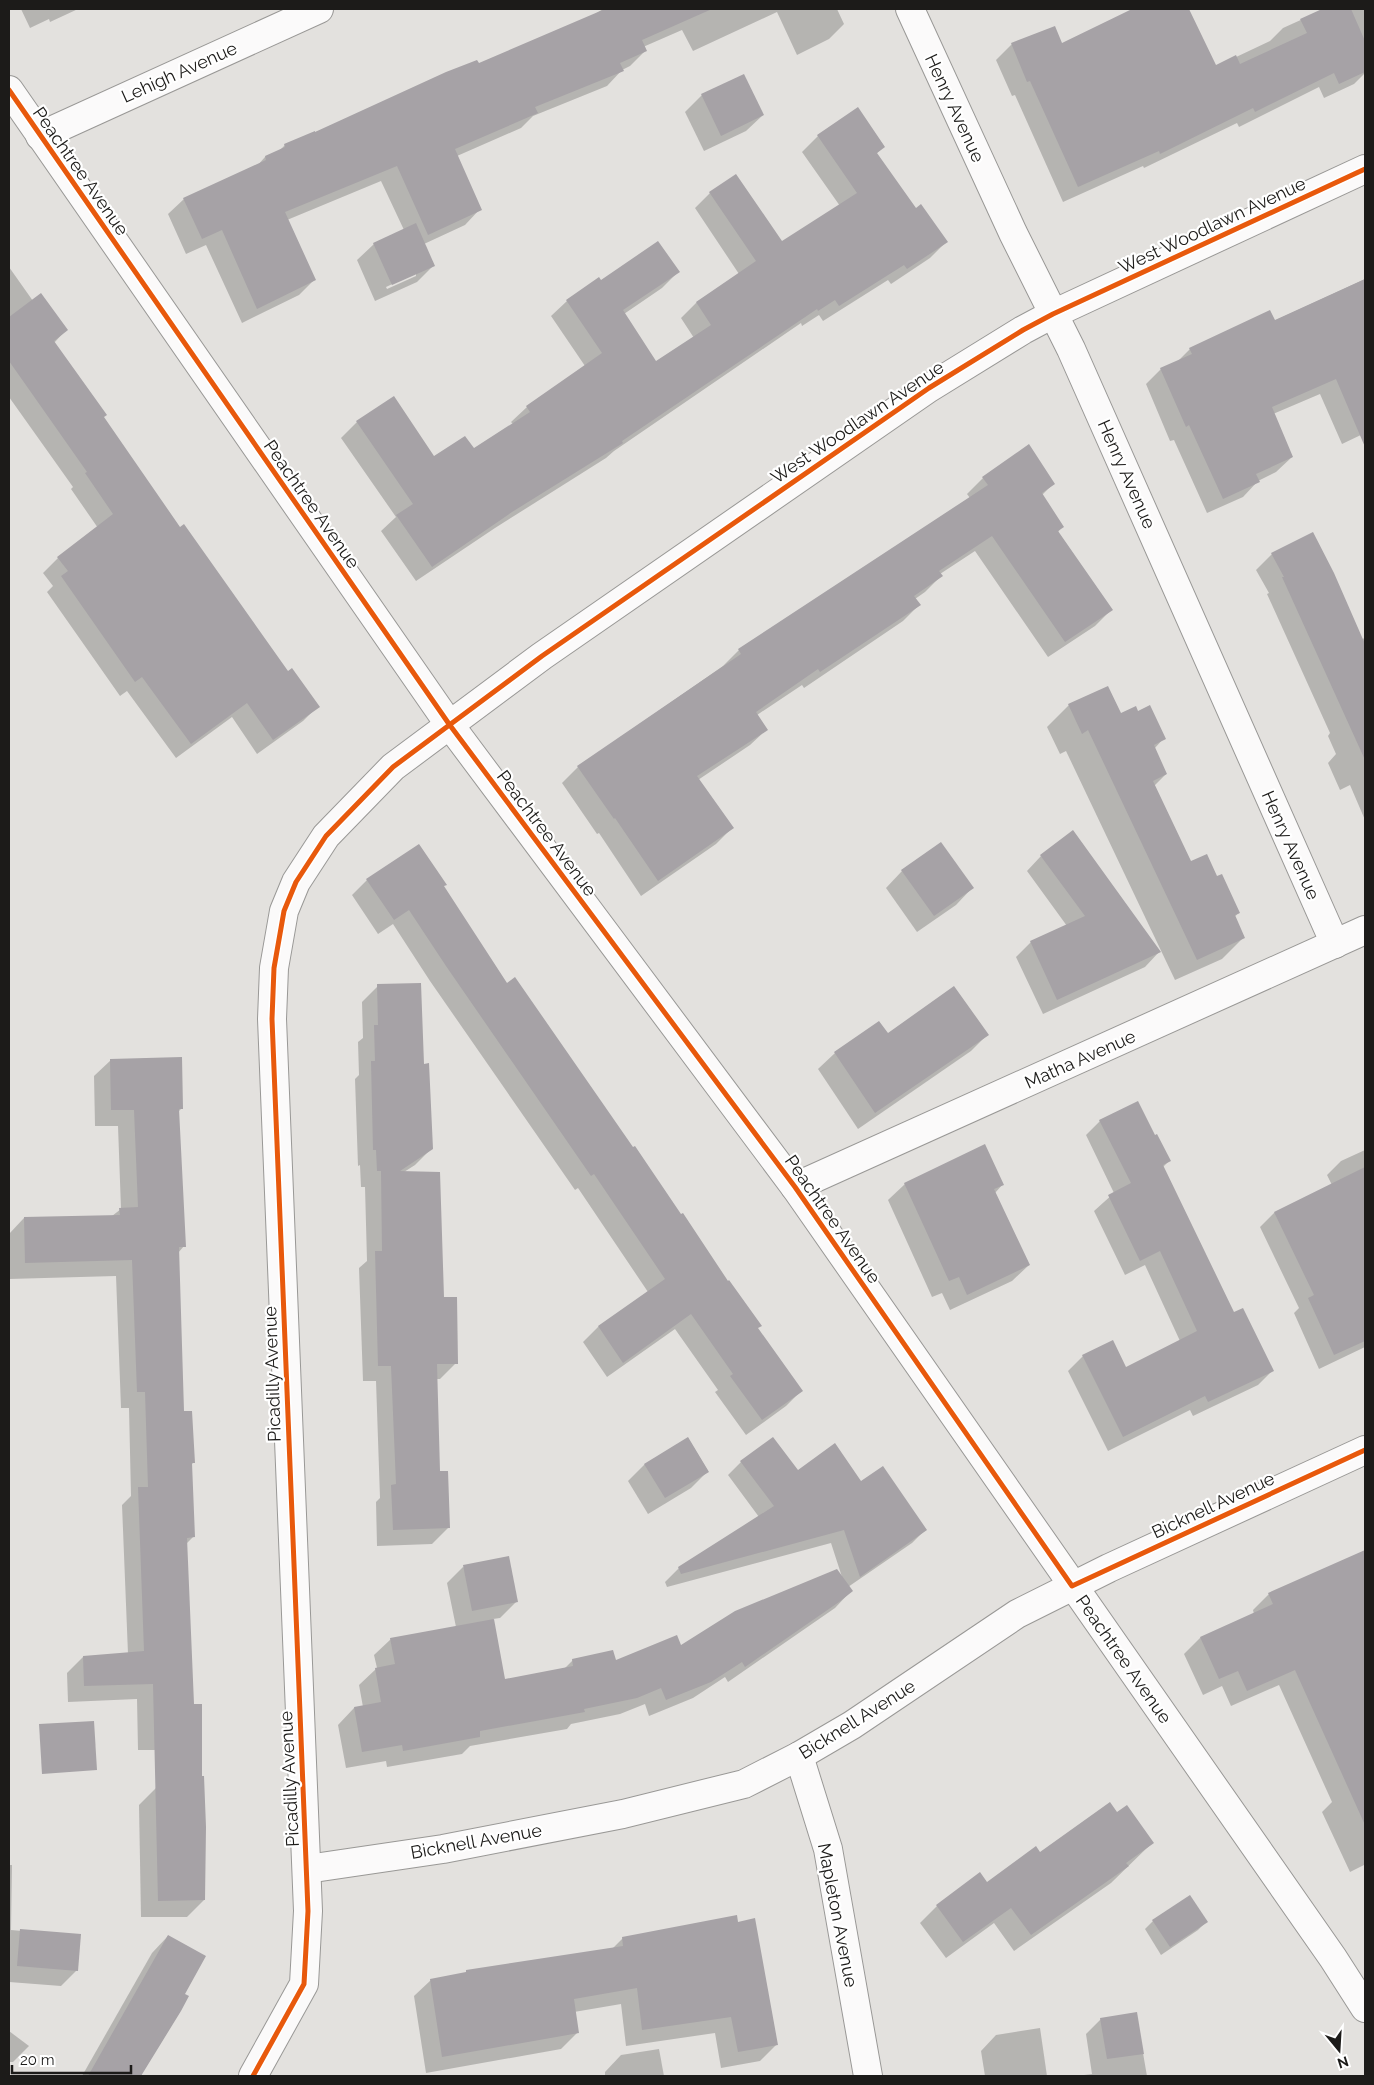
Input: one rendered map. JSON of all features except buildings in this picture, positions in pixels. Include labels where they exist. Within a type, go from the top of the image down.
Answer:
[{"type":"street","name":"Lehigh Avenue","points":[[40,136],[319,9]]},
{"type":"street","name":"Henry Avenue","points":[[910,9],[1013,234],[1071,349],[1335,944]]},
{"type":"street","name":"Peachtree Avenue","points":[[9,90],[449,724],[795,1187],[1333,1958],[1365,2008]]},
{"type":"street","name":"West Woodlawn Avenue","points":[[449,724],[542,656],[921,393],[1022,330],[1365,170]]},
{"type":"street","name":"Picadilly Avenue","points":[[252,2076],[304,1984],[308,1911],[272,1019],[274,968],[284,910],[296,882],[326,836],[394,767],[449,724]]},
{"type":"street","name":"Matha Avenue","points":[[795,1187],[1365,930]]},
{"type":"street","name":"Bicknell Avenue","points":[[307,1869],[443,1849],[623,1814],[744,1784],[799,1756],[852,1725],[1017,1614],[1072,1586],[1365,1450]]},
{"type":"street","name":"Mapleton Avenue","points":[[799,1756],[828,1849],[868,2076]]},
{"type":"cycle path","points":[[9,90],[449,724],[795,1187],[1072,1586],[1365,1450]]},
{"type":"cycle path","points":[[253,2076],[304,1984],[308,1911],[272,1019],[274,968],[284,911],[296,882],[326,836],[393,767],[542,656],[929,388],[1023,330],[1053,314],[1365,169]]}]
